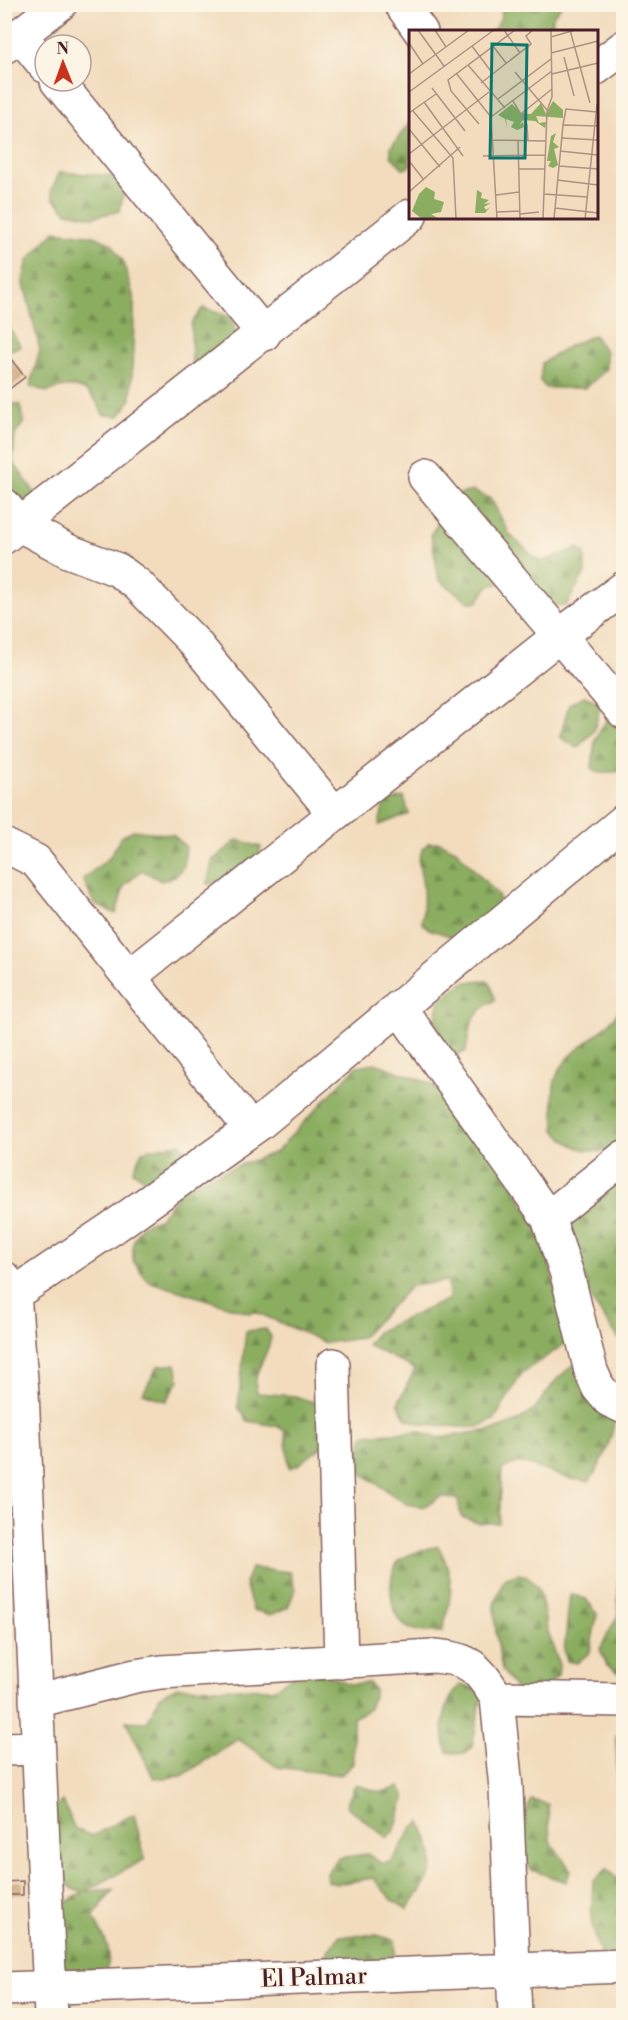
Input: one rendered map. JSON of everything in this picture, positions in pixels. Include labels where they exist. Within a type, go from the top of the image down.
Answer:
[{"type":"street","points":[[33,57],[12,41],[60,4]]},
{"type":"street","points":[[400,4],[420,30]]},
{"type":"street","points":[[598,67],[624,47]]},
{"type":"street","points":[[67,93],[264,334]]},
{"type":"street","points":[[334,813],[194,642],[137,584],[118,570],[68,551],[10,522],[264,334],[409,218]]},
{"type":"street","points":[[425,477],[624,712]]},
{"type":"street","points":[[129,977],[559,636],[624,588]]},
{"type":"street","points":[[50,2001],[22,1392],[11,1290],[115,1226],[251,1129],[624,821]]},
{"type":"street","points":[[4,845],[36,861],[251,1129]]},
{"type":"street","points":[[399,1007],[548,1218],[567,1274],[591,1371],[598,1387],[609,1400],[624,1407]]},
{"type":"street","points":[[548,1218],[624,1156]]},
{"type":"street","points":[[333,1365],[341,1662]]},
{"type":"street","points":[[36,1701],[160,1672],[433,1656],[457,1658],[473,1665],[485,1677],[497,1698],[507,1788],[516,2016]]},
{"type":"street","points":[[497,1698],[624,1700]]},
{"type":"street","points":[[4,1749],[38,1748]]},
{"type":"street","name":"El Palmar","points":[[4,1989],[50,2001],[513,1970],[624,1966]]},
{"type":"green space","points":[[455,4],[456,6],[424,17],[425,5]]},
{"type":"green space","points":[[502,4],[562,5],[553,16],[552,30],[492,30],[500,20]]},
{"type":"green space","points":[[409,123],[409,166],[404,169],[391,156],[391,147]]},
{"type":"green space","points":[[60,172],[114,176],[124,193],[120,211],[93,217],[67,212],[53,198],[51,190]]},
{"type":"green space","points":[[55,231],[94,236],[112,244],[123,261],[134,299],[134,320],[131,399],[120,416],[103,415],[99,405],[88,392],[81,388],[66,387],[47,392],[30,386],[40,350],[23,280],[28,260]]},
{"type":"green space","points":[[203,308],[231,317],[237,361],[234,377],[230,382],[206,384],[192,372],[191,324]]},
{"type":"green space","points":[[5,320],[21,347],[5,351]]},
{"type":"green space","points":[[594,335],[606,352],[606,370],[585,388],[546,388],[540,381],[542,363],[567,347]]},
{"type":"green space","points":[[4,402],[20,405],[24,422],[15,435],[13,462],[40,500],[25,508],[5,491]]},
{"type":"green space","points":[[473,491],[491,499],[510,535],[540,562],[578,548],[585,554],[585,573],[566,606],[546,604],[505,582],[488,586],[478,602],[469,602],[439,580],[431,534],[455,495]]},
{"type":"green space","points":[[623,693],[623,771],[599,773],[592,768],[595,739]]},
{"type":"green space","points":[[584,696],[601,703],[594,731],[577,748],[560,737],[569,704]]},
{"type":"green space","points":[[404,797],[409,814],[379,825],[384,802]]},
{"type":"green space","points":[[133,830],[173,835],[186,847],[184,866],[174,877],[161,881],[142,870],[124,886],[116,914],[94,904],[83,879],[109,858],[121,837]]},
{"type":"green space","points":[[237,840],[261,847],[256,865],[233,880],[207,884],[213,860]]},
{"type":"green space","points":[[439,842],[456,850],[498,895],[503,914],[458,939],[429,929],[422,923],[423,892],[419,865],[420,855],[428,843]]},
{"type":"green space","points":[[623,921],[623,976],[617,943],[618,924]]},
{"type":"green space","points":[[481,980],[490,982],[495,1000],[476,1015],[466,1051],[450,1060],[432,1035],[440,1000],[462,983]]},
{"type":"green space","points":[[623,1001],[623,1153],[586,1150],[562,1138],[555,1130],[553,1095],[555,1081],[564,1064],[610,1022]]},
{"type":"green space","points":[[375,1063],[432,1084],[465,1107],[542,1234],[568,1342],[522,1373],[494,1420],[478,1427],[424,1424],[406,1419],[398,1403],[415,1369],[367,1345],[378,1331],[449,1299],[448,1281],[411,1286],[361,1338],[326,1343],[256,1312],[249,1313],[148,1281],[133,1261],[133,1242],[142,1225],[160,1218],[185,1185],[276,1152],[357,1066]]},
{"type":"green space","points":[[180,1143],[195,1161],[153,1185],[133,1171],[142,1151]]},
{"type":"green space","points":[[623,1185],[623,1345],[594,1304],[565,1228],[577,1211],[595,1194]]},
{"type":"green space","points":[[266,1329],[271,1337],[256,1378],[257,1393],[295,1396],[323,1405],[329,1441],[298,1465],[289,1468],[285,1431],[277,1426],[248,1421],[238,1407],[246,1331]]},
{"type":"green space","points":[[176,1364],[179,1380],[166,1401],[143,1393],[158,1366]]},
{"type":"green space","points":[[573,1365],[616,1409],[608,1447],[589,1481],[570,1479],[519,1462],[502,1469],[499,1523],[478,1523],[461,1517],[458,1499],[441,1496],[424,1507],[406,1504],[360,1472],[360,1452],[364,1435],[420,1431],[438,1438],[497,1429],[516,1422],[533,1411],[557,1379]]},
{"type":"green space","points":[[438,1546],[450,1578],[450,1598],[442,1632],[413,1630],[405,1626],[395,1612],[391,1592],[393,1572],[403,1558]]},
{"type":"green space","points":[[623,1562],[623,1676],[607,1666],[600,1649],[618,1615],[618,1578]]},
{"type":"green space","points":[[251,1568],[290,1572],[295,1590],[288,1607],[271,1615],[253,1610],[245,1584]]},
{"type":"green space","points":[[518,1574],[527,1576],[539,1589],[547,1628],[559,1665],[558,1675],[544,1690],[517,1691],[502,1670],[494,1605],[504,1579]]},
{"type":"green space","points":[[570,1594],[586,1599],[597,1614],[590,1652],[577,1663],[567,1661],[564,1652]]},
{"type":"green space","points":[[305,1666],[350,1684],[369,1683],[375,1690],[369,1709],[353,1718],[353,1764],[341,1775],[277,1767],[238,1739],[182,1776],[154,1779],[126,1721],[147,1722],[160,1696],[177,1687],[275,1689]]},
{"type":"green space","points":[[460,1685],[483,1690],[472,1747],[465,1754],[447,1752],[444,1734],[444,1717],[454,1692]]},
{"type":"green space","points":[[624,1735],[623,1830],[619,1826],[616,1736]]},
{"type":"green space","points":[[355,1785],[382,1792],[400,1787],[405,1797],[394,1832],[387,1838],[346,1806]]},
{"type":"green space","points":[[531,1800],[548,1804],[550,1841],[571,1870],[566,1882],[531,1870],[522,1851],[520,1835]]},
{"type":"green space","points":[[63,1801],[75,1829],[92,1836],[134,1814],[145,1859],[86,1891],[114,1889],[93,1917],[108,1947],[106,1970],[95,1993],[78,1996],[36,1922],[83,1892],[69,1887],[66,1883],[61,1856],[39,1837],[42,1818]]},
{"type":"green space","points":[[421,1822],[431,1849],[432,1868],[424,1886],[407,1909],[392,1900],[373,1878],[337,1884],[327,1881],[326,1873],[338,1858],[367,1854],[383,1864],[392,1861],[413,1827]]},
{"type":"green space","points":[[607,1869],[623,1883],[623,1964],[601,1955],[591,1921],[593,1882]]},
{"type":"green space","points":[[376,1935],[395,1940],[395,1967],[326,1978],[322,1959],[339,1936]]},
{"type":"building","points":[[4,350],[25,377],[4,393]]},
{"type":"building","points":[[23,1881],[23,1895],[4,1895],[4,1882]]}]
